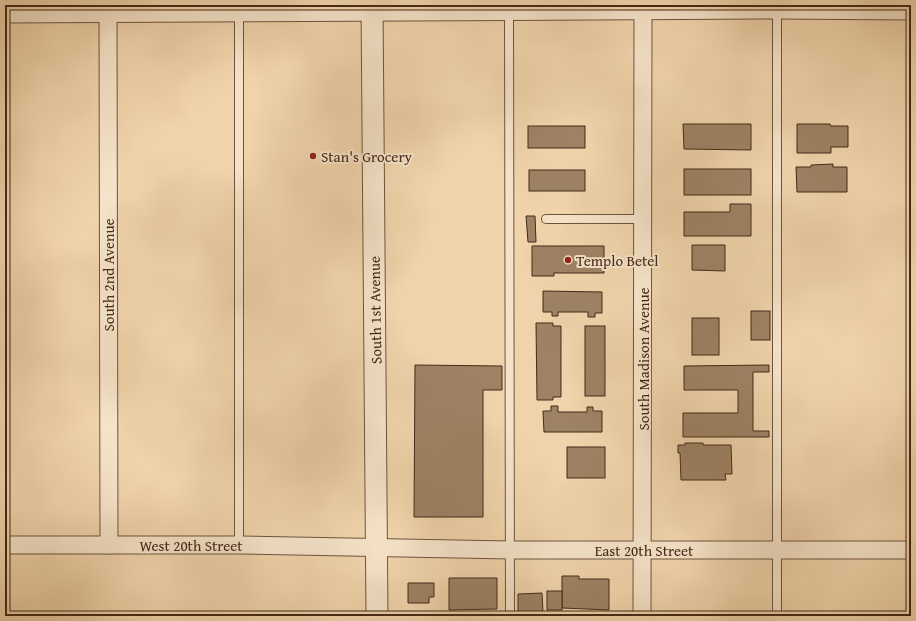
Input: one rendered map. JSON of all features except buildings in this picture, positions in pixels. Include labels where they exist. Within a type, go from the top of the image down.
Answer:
[{"type":"street","name":"South Madison Avenue","points":[[642,616],[643,8]]},
{"type":"street","points":[[5,14],[108,10],[239,9],[777,8],[911,11]]},
{"type":"street","name":"South 1st Avenue","points":[[372,9],[377,616]]},
{"type":"street","name":"South 2nd Avenue","points":[[108,10],[109,545]]},
{"type":"street","name":"West 20th Street","points":[[5,545],[239,545],[377,547]]},
{"type":"street","name":"East 20th Street","points":[[377,547],[510,550],[911,550]]},
{"type":"lane","points":[[777,8],[777,616]]},
{"type":"lane","points":[[239,9],[239,545]]},
{"type":"lane","points":[[509,9],[510,616]]},
{"type":"lane","points":[[546,219],[643,219]]},
{"type":"place","name":"Stan's Grocery","points":[[313,156]]},
{"type":"place","name":"Templo Betel","points":[[568,260]]}]
